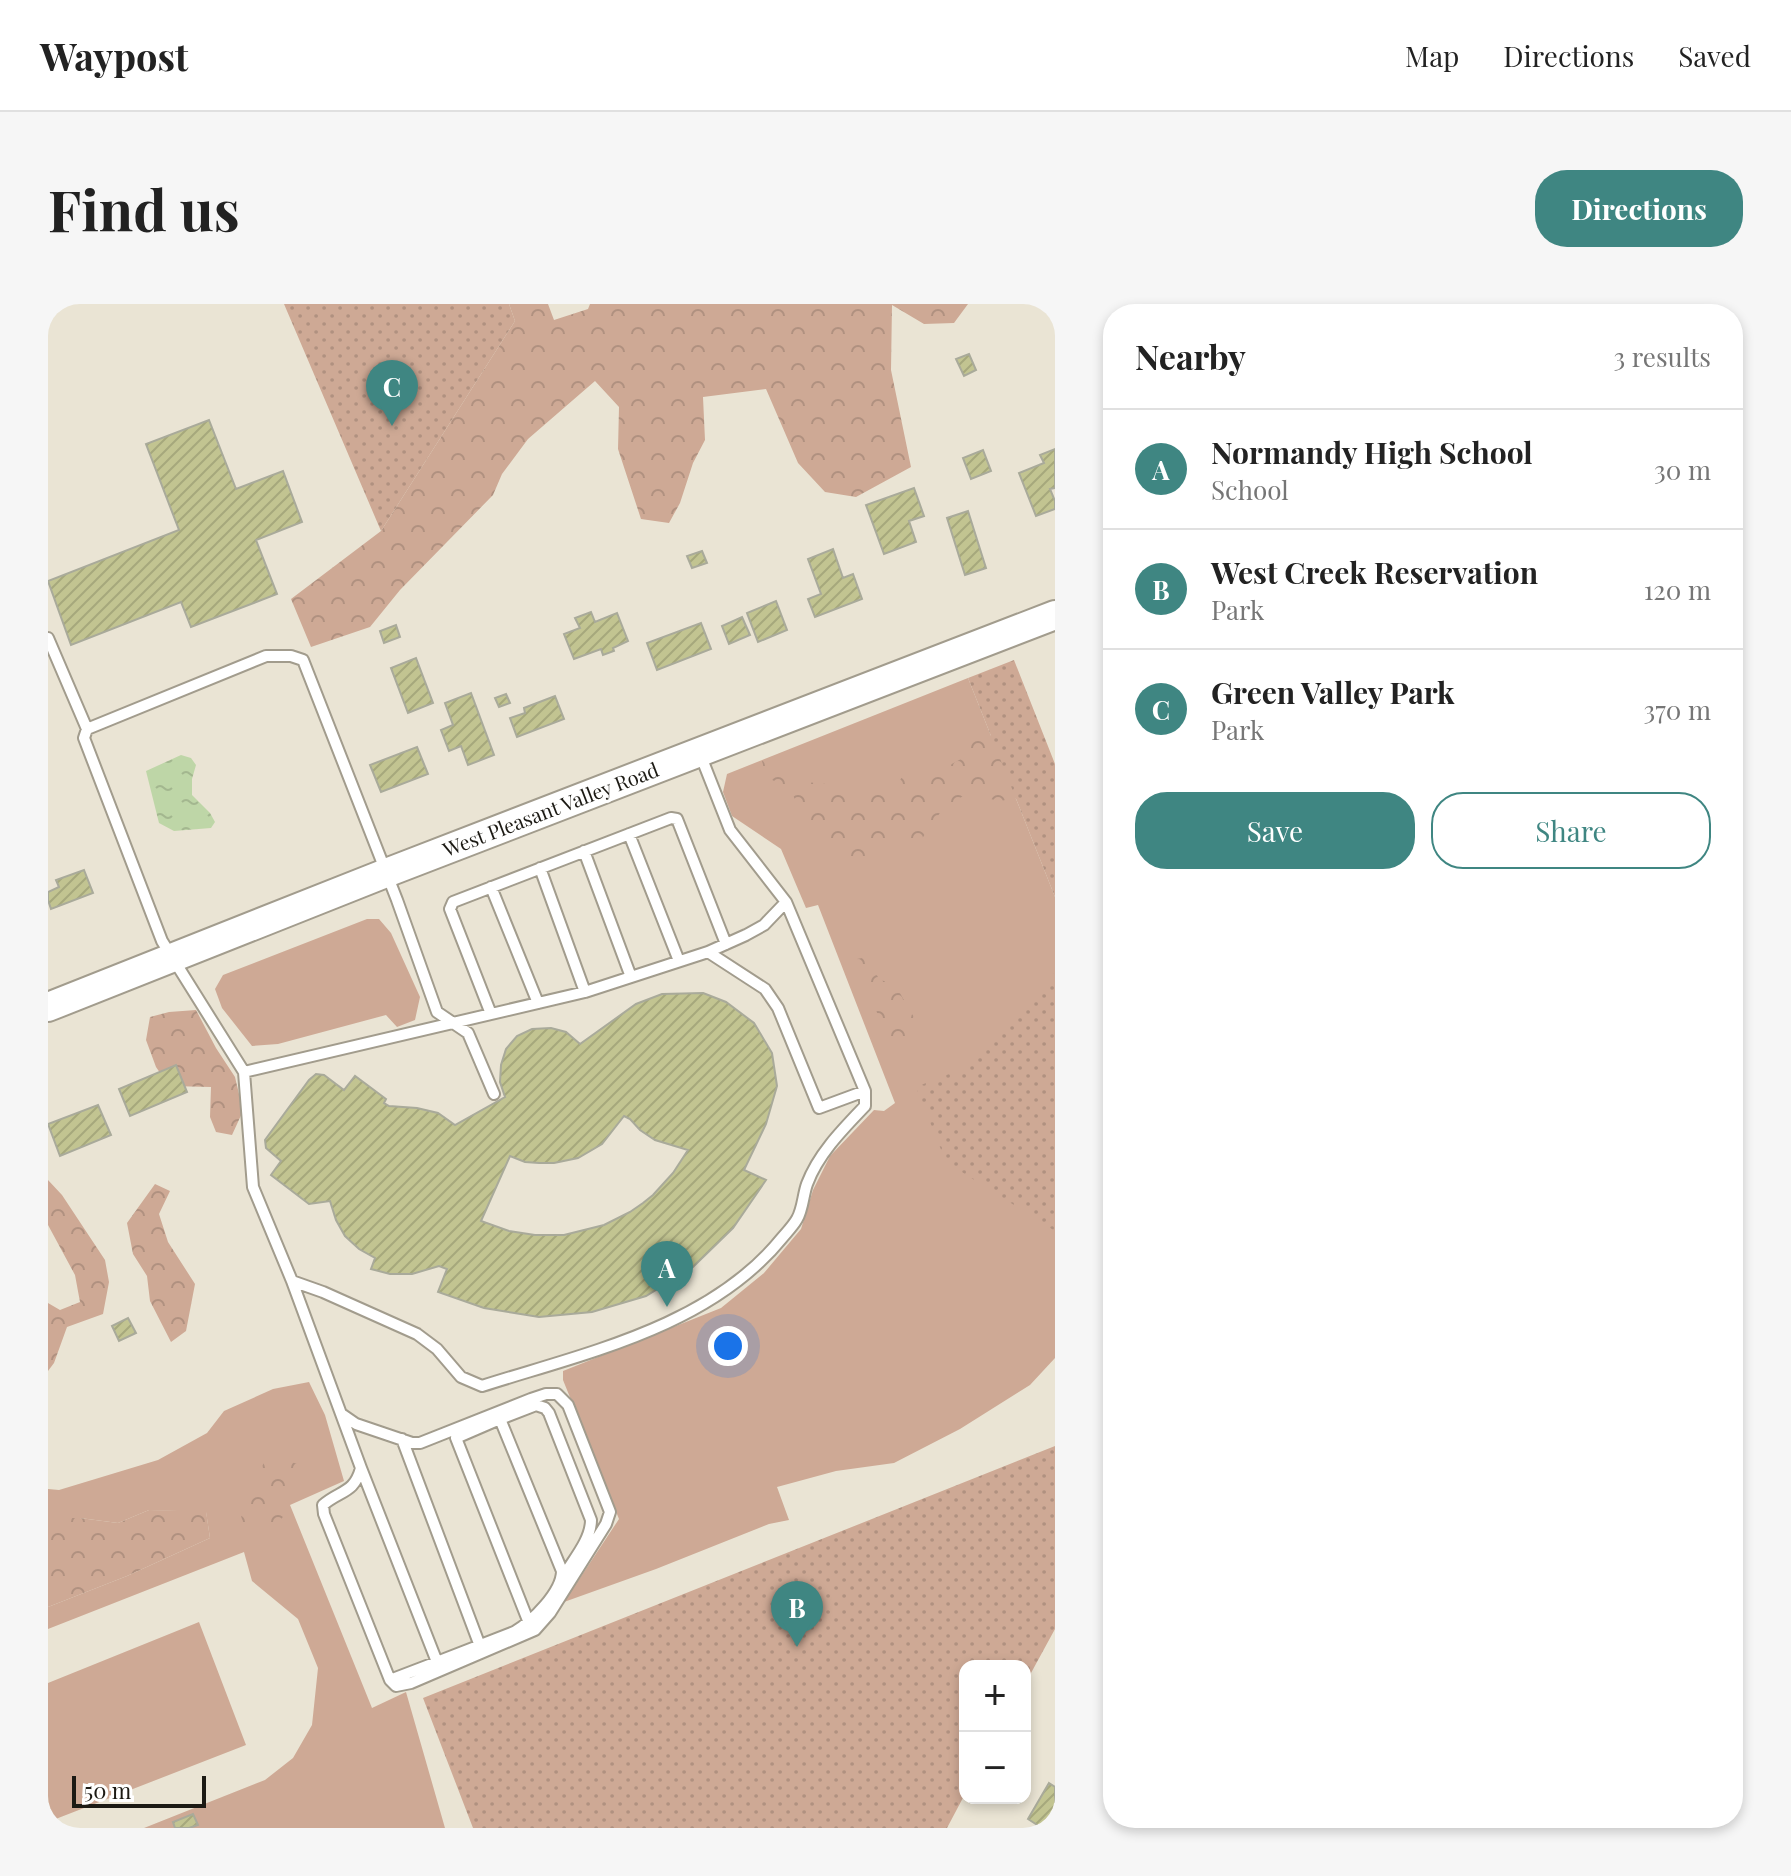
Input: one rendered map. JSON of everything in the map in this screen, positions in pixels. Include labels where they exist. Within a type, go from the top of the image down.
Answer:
[{"type":"main road","name":"West Pleasant Valley Road","points":[[48,1007],[1055,615]]},
{"type":"lane","points":[[48,638],[87,729],[84,738],[144,896],[171,957],[244,1072],[253,1187],[292,1281],[437,1662]]},
{"type":"lane","points":[[87,729],[266,656],[291,656],[303,660],[437,1012],[468,1033],[494,1094]]},
{"type":"lane","points":[[292,1281],[417,1334],[437,1349],[461,1377],[482,1386],[591,1352],[675,1319],[734,1285],[766,1258],[798,1218],[807,1183],[842,1129],[865,1106],[865,1091],[786,902],[730,830],[699,752]]},
{"type":"lane","points":[[491,1014],[450,909],[453,902],[671,818],[677,819],[726,944]]},
{"type":"lane","points":[[629,834],[679,961]]},
{"type":"lane","points":[[584,851],[631,977]]},
{"type":"lane","points":[[540,868],[585,992]]},
{"type":"lane","points":[[491,887],[538,1003]]},
{"type":"lane","points":[[244,1072],[585,992],[726,944],[764,925],[786,902]]},
{"type":"lane","points":[[708,952],[765,989],[778,1008],[819,1108],[865,1091]]},
{"type":"lane","points":[[342,1414],[356,1424],[420,1443],[531,1399],[557,1394],[568,1405],[610,1512],[606,1524],[550,1613],[535,1630],[411,1683],[396,1686],[390,1680],[324,1514],[323,1505],[330,1498],[346,1492],[359,1477],[361,1468]]},
{"type":"lane","points":[[390,1680],[480,1646],[529,1623],[546,1604],[591,1528],[591,1520],[549,1413],[536,1405],[456,1438],[529,1623]]},
{"type":"lane","points":[[500,1419],[562,1571],[562,1579]]},
{"type":"lane","points":[[402,1439],[480,1646]]},
{"type":"green space","points":[[284,304],[509,304],[515,321],[381,531]]},
{"type":"green space","points":[[509,304],[548,304],[554,320],[588,309],[590,304],[968,304],[954,323],[924,324],[892,305],[891,370],[911,467],[856,497],[825,492],[798,463],[766,389],[703,397],[705,440],[693,463],[680,503],[669,523],[641,519],[618,449],[619,407],[595,381],[528,439],[502,474],[493,495],[400,590],[370,627],[311,647],[291,599],[381,531],[515,321]]},
{"type":"green space","points":[[1014,660],[1055,764],[1055,897],[968,678]]},
{"type":"green space","points":[[968,678],[1055,897],[1055,1358],[1030,1385],[960,1429],[894,1463],[836,1471],[777,1487],[789,1520],[769,1524],[564,1602],[619,1519],[563,1380],[563,1371],[721,1308],[764,1273],[801,1229],[813,1190],[830,1156],[874,1110],[884,1111],[895,1103],[818,905],[806,908],[781,849],[732,816],[723,792],[727,774]]},
{"type":"green space","points":[[960,736],[1017,736],[1027,796],[1000,801],[966,794],[942,810],[921,840],[891,835],[870,862],[835,853],[816,844],[815,825],[799,811],[791,789],[766,777],[762,761],[783,754],[798,780],[820,784],[844,783],[873,795],[892,794],[903,775],[926,778],[961,759]]},
{"type":"green space","points":[[367,919],[379,919],[391,933],[420,997],[415,1020],[397,1027],[386,1015],[278,1044],[252,1046],[222,1008],[215,989],[223,975]]},
{"type":"green space","points":[[867,957],[879,979],[896,986],[926,1035],[904,1053],[889,1056],[882,1026],[857,959]]},
{"type":"green space","points":[[1055,972],[1055,1231],[946,1162],[916,1087],[969,1066]]},
{"type":"green space","points":[[196,1010],[235,1077],[243,1111],[232,1135],[216,1132],[210,1117],[211,1087],[169,1086],[156,1067],[146,1040],[150,1017]]},
{"type":"green space","points":[[48,1180],[62,1195],[105,1260],[109,1282],[103,1314],[67,1327],[48,1371],[48,1303],[60,1310],[80,1302],[75,1275],[48,1225]]},
{"type":"green space","points":[[155,1184],[170,1191],[159,1214],[168,1242],[195,1284],[186,1331],[171,1342],[150,1301],[147,1276],[133,1254],[127,1223]]},
{"type":"green space","points":[[309,1382],[325,1415],[344,1481],[290,1505],[372,1708],[406,1692],[445,1828],[144,1828],[265,1780],[293,1758],[312,1725],[318,1668],[298,1619],[252,1581],[244,1552],[48,1629],[48,1607],[127,1576],[210,1538],[206,1512],[149,1510],[118,1523],[48,1518],[48,1489],[59,1490],[158,1460],[207,1433],[224,1411],[273,1389]]},
{"type":"green space","points":[[1055,1446],[1055,1629],[1031,1673],[1031,1660],[959,1660],[960,1804],[947,1828],[473,1828],[423,1698]]},
{"type":"green space","points":[[267,1455],[298,1464],[292,1500],[283,1517],[270,1527],[243,1524],[236,1494],[256,1481]]},
{"type":"green space","points":[[149,1510],[206,1511],[210,1538],[127,1576],[48,1607],[48,1518],[118,1523]]},
{"type":"green space","points":[[199,1622],[246,1745],[48,1822],[48,1683]]},
{"type":"water","points":[[181,755],[191,758],[196,765],[192,795],[210,813],[215,822],[211,828],[174,831],[159,823],[146,771]]},
{"type":"building","points":[[969,354],[976,370],[964,376],[956,359]]},
{"type":"building","points":[[209,420],[236,489],[283,471],[302,522],[256,540],[277,594],[191,627],[181,602],[71,645],[48,581],[179,530],[146,444]]},
{"type":"building","points":[[1055,449],[1055,488],[1050,489],[1055,509],[1036,516],[1019,473],[1044,463],[1040,455]]},
{"type":"building","points":[[983,450],[991,471],[971,479],[963,458]]},
{"type":"building","points":[[914,488],[924,516],[909,521],[916,542],[884,554],[866,505]]},
{"type":"building","points":[[968,511],[986,568],[965,575],[947,518]]},
{"type":"building","points":[[833,549],[843,578],[853,574],[862,599],[815,617],[808,599],[821,594],[808,559]]},
{"type":"building","points":[[702,551],[707,563],[692,568],[687,556]]},
{"type":"building","points":[[776,601],[787,630],[758,642],[747,613]]},
{"type":"building","points":[[591,612],[595,622],[617,613],[628,641],[603,655],[601,649],[574,659],[564,634],[580,628],[575,618]]},
{"type":"building","points":[[742,617],[750,635],[729,644],[722,626]]},
{"type":"building","points":[[701,623],[711,649],[657,670],[647,643]]},
{"type":"building","points":[[396,625],[400,637],[384,643],[380,631]]},
{"type":"building","points":[[416,658],[433,703],[408,713],[391,668]]},
{"type":"building","points":[[471,693],[494,755],[468,765],[461,746],[449,751],[441,730],[453,725],[445,703]]},
{"type":"building","points":[[506,694],[510,703],[499,707],[495,698]]},
{"type":"building","points":[[555,696],[564,719],[517,737],[510,718],[525,713],[524,708]]},
{"type":"building","points":[[417,747],[428,774],[381,792],[370,765]]},
{"type":"building","points":[[84,870],[93,893],[51,909],[48,892],[59,887],[56,880]]},
{"type":"building","points":[[703,993],[726,1002],[754,1023],[772,1053],[777,1086],[766,1124],[744,1170],[766,1180],[733,1228],[693,1267],[646,1296],[592,1312],[539,1317],[484,1308],[438,1292],[447,1269],[439,1266],[412,1274],[390,1274],[371,1269],[375,1258],[345,1236],[330,1201],[309,1204],[271,1175],[281,1161],[266,1148],[265,1140],[316,1074],[324,1075],[344,1090],[355,1076],[386,1099],[384,1103],[389,1106],[438,1113],[455,1125],[505,1097],[500,1082],[501,1065],[506,1049],[517,1036],[532,1029],[551,1028],[566,1032],[580,1044],[636,1004],[662,994]],"holes":[[[624,1116],[655,1140],[688,1150],[653,1195],[630,1212],[604,1225],[564,1235],[509,1231],[481,1221],[510,1156],[539,1163],[578,1158],[602,1144]]]},
{"type":"building","points":[[176,1065],[187,1092],[130,1116],[119,1089]]},
{"type":"building","points":[[98,1105],[111,1135],[60,1156],[48,1124]]},
{"type":"building","points":[[128,1318],[136,1333],[119,1341],[112,1326]]},
{"type":"building","points":[[1049,1783],[1055,1787],[1055,1824],[1053,1828],[1042,1828],[1028,1819]]},
{"type":"building","points":[[193,1814],[198,1825],[175,1828],[173,1822]]},
{"type":"place","name":"Green Valley Park","points":[[392,426]]},
{"type":"place","name":"Normandy High School","points":[[667,1307]]},
{"type":"place","name":"West Creek Reservation","points":[[797,1647]]}]
